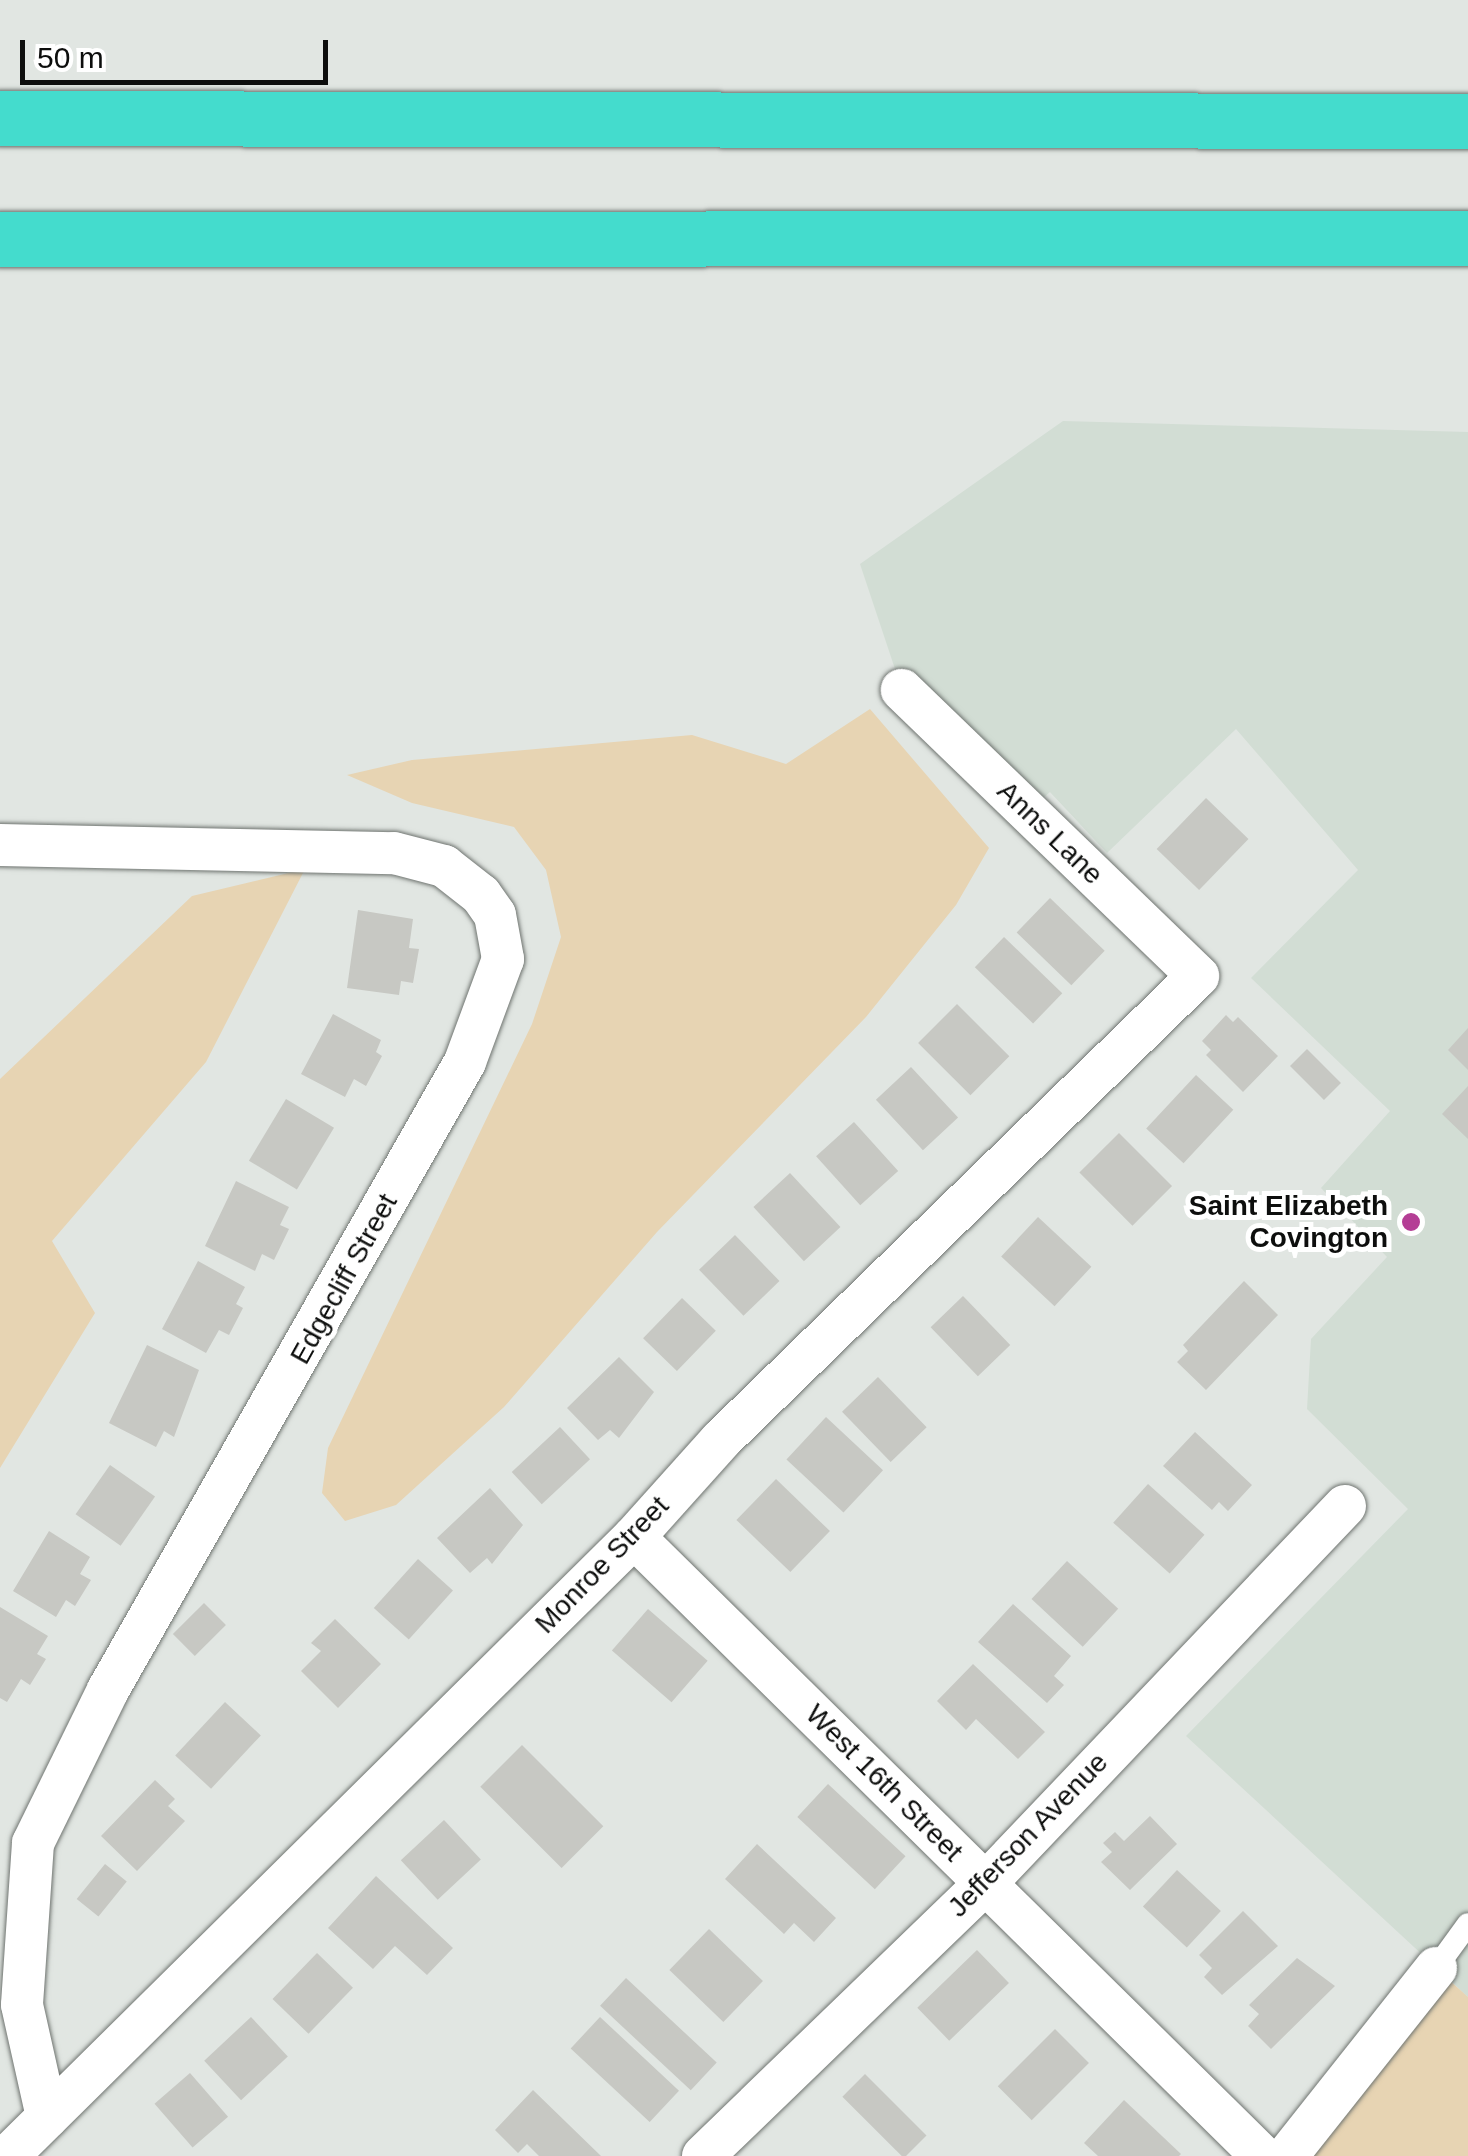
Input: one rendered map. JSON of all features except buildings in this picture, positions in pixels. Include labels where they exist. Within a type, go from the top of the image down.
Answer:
[{"type":"highway","points":[[0,118],[1468,120]]},
{"type":"highway","points":[[0,240],[1468,238]]},
{"type":"street","name":"Anns Lane","points":[[902,690],[1198,976]]},
{"type":"street","name":"Edgecliff Street","points":[[0,844],[394,853],[444,866],[481,895],[494,915],[503,959],[465,1062],[108,1690],[33,1843],[22,2006],[47,2117]]},
{"type":"street","name":"Monroe Street","points":[[8,2156],[634,1536],[720,1441],[1198,976]]},
{"type":"street","name":"Jefferson Avenue","points":[[703,2156],[985,1884],[1345,1506]]},
{"type":"street","name":"West 16th Street","points":[[634,1536],[1262,2156]]},
{"type":"street","points":[[1287,2156],[1436,1968]]},
{"type":"lane","points":[[1436,1968],[1468,1924]]},
{"type":"shaded area","name":"Saint Elizabeth Covington","points":[[1063,421],[1468,432],[1468,1997],[1186,1736],[1408,1509],[1307,1409],[1311,1339],[1387,1257],[1321,1188],[1390,1111],[1251,978],[1358,870],[1236,729],[1107,853],[1050,792],[1027,812],[902,690],[860,564]]},
{"type":"shaded area","points":[[870,709],[989,848],[956,905],[866,1017],[657,1232],[504,1407],[396,1505],[345,1521],[322,1493],[328,1448],[532,1024],[561,937],[546,870],[514,827],[412,803],[347,775],[412,760],[692,735],[786,764]]},
{"type":"shaded area","points":[[305,869],[206,1062],[52,1241],[95,1313],[0,1468],[0,1079],[192,896]]},
{"type":"shaded area","points":[[1436,1968],[1468,1997],[1468,2156],[1287,2156]]},
{"type":"place","name":"Saint Elizabeth Covington","points":[[1411,1222]]}]
